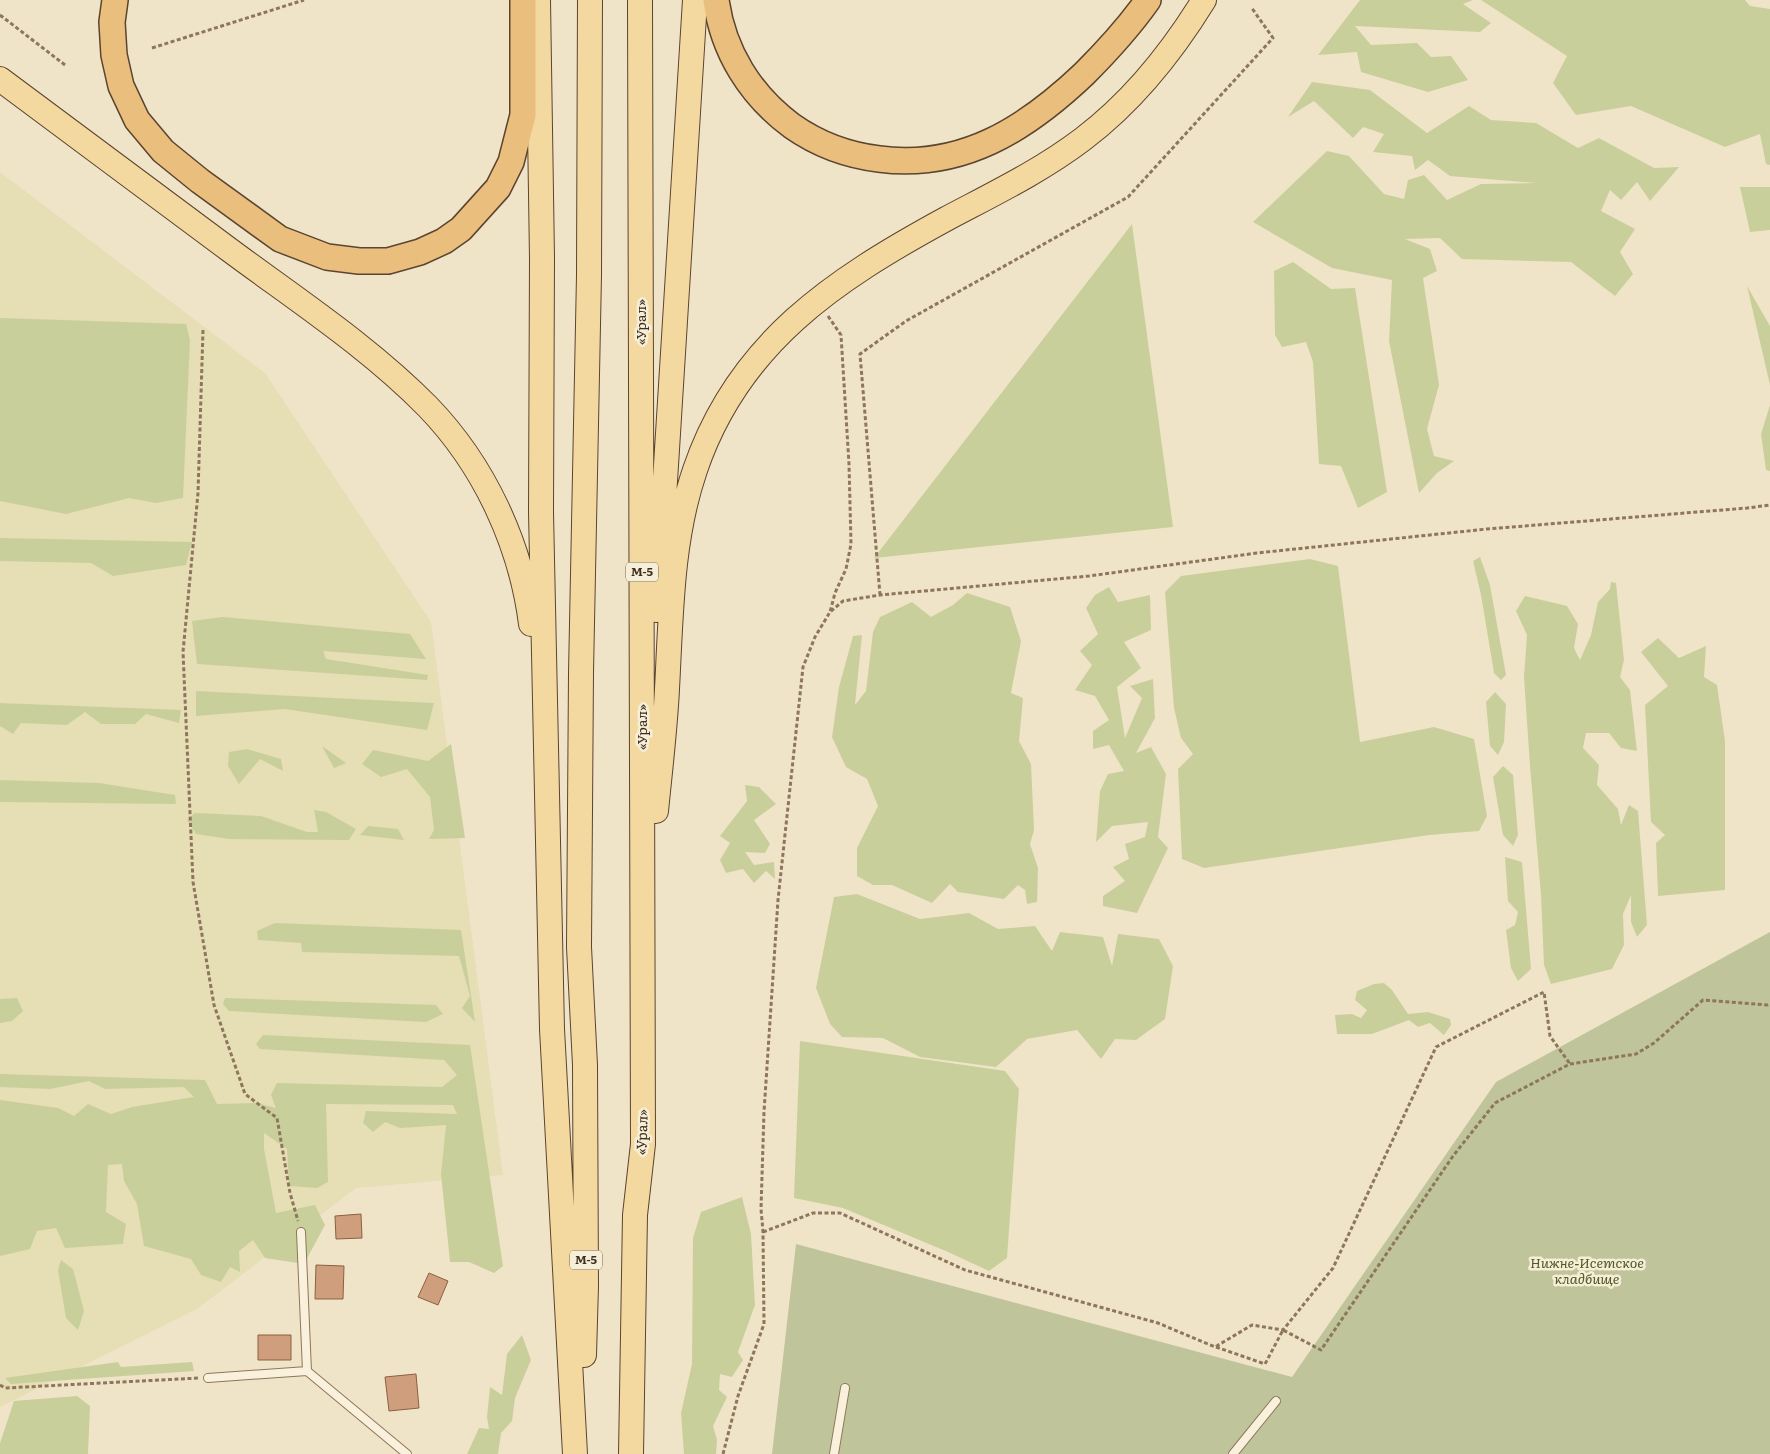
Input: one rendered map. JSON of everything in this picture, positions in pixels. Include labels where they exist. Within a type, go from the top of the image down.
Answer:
[{"type":"highway","points":[[115,0],[112,22],[114,55],[121,86],[137,120],[163,151],[200,181],[280,239],[327,258],[359,262],[388,261],[420,252],[444,241],[461,228],[498,188],[511,162],[523,115],[523,0]]},
{"type":"highway","points":[[716,0],[719,21],[731,52],[744,77],[761,100],[781,118],[804,134],[831,148],[856,157],[892,161],[924,161],[962,153],[996,140],[1032,118],[1065,91],[1102,56],[1133,21],[1148,0]]},
{"type":"main road","points":[[538,0],[542,258],[541,512],[552,1029],[575,1454]]},
{"type":"main road","name":"М-5","points":[[580,1454],[586,1286],[585,1065],[579,937],[581,674],[589,275],[590,0]]},
{"type":"main road","name":"«Урал»","points":[[631,1454],[635,1215],[644,1144],[640,0]]},
{"type":"main road","points":[[644,1144],[652,941],[656,630],[695,0]]},
{"type":"main road","points":[[653,835],[666,711],[674,568],[683,510],[695,469],[713,425],[734,387],[761,352],[796,318],[856,271],[1003,189],[1083,139],[1113,114],[1141,85],[1172,48],[1204,0]]},
{"type":"main road","points":[[0,79],[328,323],[388,370],[428,408],[465,452],[490,492],[509,536],[527,594],[538,678],[546,711]]},
{"type":"lane","points":[[301,1232],[307,1371]]},
{"type":"lane","points":[[208,1378],[307,1371],[407,1454]]},
{"type":"lane","points":[[834,1454],[845,1388]]},
{"type":"lane","points":[[1233,1454],[1276,1401]]},
{"type":"path","points":[[152,48],[304,0]]},
{"type":"path","points":[[880,595],[860,354],[906,321],[1128,197],[1273,38],[1251,7]]},
{"type":"path","points":[[0,16],[64,64]]},
{"type":"path","points":[[203,330],[198,493],[183,652],[193,882],[214,1005],[245,1094],[277,1118],[290,1193],[301,1232]]},
{"type":"path","points":[[830,612],[834,593],[846,569],[851,544],[849,464],[841,335]]},
{"type":"path","points":[[723,1454],[738,1396],[764,1324],[761,1209],[764,1112],[778,900],[803,666],[815,637],[830,612],[843,601],[880,595],[1089,576],[1257,553],[1486,529],[1770,505]]},
{"type":"path","points":[[763,1232],[813,1213],[840,1213],[965,1270],[1158,1324],[1215,1347],[1265,1364],[1283,1330],[1333,1268],[1436,1047],[1544,992],[1550,1036],[1570,1064]]},
{"type":"path","points":[[1215,1347],[1252,1325],[1283,1330],[1321,1350],[1453,1156],[1495,1103],[1570,1064],[1636,1054],[1654,1043],[1703,1000],[1770,1004]]},
{"type":"path","points":[[0,1385],[5,1388],[208,1378]]},
{"type":"shaded area","points":[[0,172],[265,373],[431,622],[503,1175],[356,1188],[197,1309],[0,1407]]},
{"type":"green space","points":[[1360,0],[1473,0],[1463,4],[1491,23],[1480,32],[1355,26],[1371,45],[1417,43],[1431,57],[1451,56],[1468,80],[1428,92],[1361,72],[1357,52],[1318,55]]},
{"type":"green space","points":[[1481,0],[1745,0],[1750,6],[1770,9],[1770,165],[1766,164],[1760,134],[1725,147],[1631,106],[1576,115],[1553,83],[1567,56]]},
{"type":"green space","points":[[1312,82],[1370,90],[1427,133],[1469,106],[1491,120],[1536,123],[1578,148],[1599,138],[1654,168],[1679,167],[1650,201],[1637,182],[1621,200],[1610,190],[1601,211],[1635,229],[1620,252],[1633,274],[1615,296],[1571,262],[1462,259],[1440,238],[1405,239],[1430,249],[1437,271],[1423,278],[1439,385],[1427,429],[1434,456],[1454,461],[1437,473],[1419,493],[1389,341],[1392,280],[1332,268],[1253,222],[1327,151],[1349,156],[1384,194],[1404,199],[1408,180],[1424,175],[1447,200],[1481,184],[1536,183],[1450,176],[1428,160],[1415,170],[1412,156],[1373,152],[1384,134],[1363,127],[1353,138],[1314,101],[1288,117]]},
{"type":"green space","points":[[1740,187],[1770,187],[1770,230],[1750,232]]},
{"type":"green space","points":[[1132,224],[1173,527],[874,558]]},
{"type":"green space","points":[[1293,262],[1331,289],[1355,288],[1387,492],[1358,508],[1341,466],[1319,464],[1313,362],[1306,342],[1282,347],[1275,335],[1274,271]]},
{"type":"green space","points":[[1747,286],[1770,326],[1770,385]]},
{"type":"green space","points":[[0,318],[186,324],[190,340],[183,498],[156,503],[129,498],[66,514],[0,501]]},
{"type":"green space","points":[[1770,405],[1770,471],[1766,470],[1761,434]]},
{"type":"green space","points":[[0,538],[192,542],[186,565],[113,576],[91,563],[0,561]]},
{"type":"green space","points":[[1480,557],[1490,585],[1506,675],[1501,680],[1494,673],[1481,595],[1473,561]]},
{"type":"green space","points":[[1310,559],[1338,566],[1360,742],[1434,727],[1474,739],[1487,816],[1479,831],[1429,835],[1204,868],[1182,859],[1178,769],[1193,754],[1181,738],[1174,708],[1165,592],[1181,576]]},
{"type":"green space","points":[[1611,582],[1616,583],[1624,660],[1620,677],[1630,690],[1637,751],[1621,748],[1609,733],[1586,733],[1583,748],[1599,765],[1597,785],[1618,809],[1621,825],[1629,805],[1638,811],[1647,925],[1637,937],[1631,922],[1631,895],[1623,914],[1624,945],[1612,969],[1551,984],[1544,965],[1541,895],[1530,766],[1524,677],[1527,635],[1516,611],[1525,596],[1567,606],[1578,624],[1574,648],[1580,660],[1591,635],[1598,602],[1610,589]]},
{"type":"green space","points":[[1109,587],[1118,602],[1150,595],[1151,630],[1124,642],[1141,668],[1117,687],[1125,738],[1142,698],[1130,686],[1153,679],[1155,718],[1136,753],[1151,747],[1166,774],[1158,837],[1168,848],[1137,913],[1103,906],[1103,896],[1125,881],[1113,867],[1129,859],[1125,844],[1145,837],[1148,822],[1112,826],[1096,842],[1100,791],[1108,774],[1124,771],[1109,745],[1093,749],[1093,731],[1109,720],[1095,696],[1075,690],[1092,665],[1080,651],[1098,634],[1086,608],[1095,595]]},
{"type":"green space","points":[[967,593],[1010,607],[1021,641],[1011,693],[1023,698],[1019,741],[1031,764],[1034,830],[1030,844],[1038,868],[1037,902],[1027,904],[1025,890],[1018,885],[1004,899],[958,892],[950,884],[932,903],[892,885],[873,885],[857,876],[857,848],[878,806],[867,779],[846,767],[832,737],[839,687],[853,636],[862,635],[855,705],[866,691],[873,632],[880,617],[912,602],[931,617],[953,605]]},
{"type":"green space","points":[[223,617],[410,634],[426,659],[323,651],[326,659],[428,675],[427,680],[197,664],[192,621]]},
{"type":"green space","points":[[1658,638],[1679,658],[1706,646],[1704,677],[1717,685],[1725,741],[1725,890],[1658,896],[1656,843],[1665,835],[1651,822],[1645,705],[1668,686],[1641,652]]},
{"type":"green space","points":[[196,691],[434,703],[427,730],[284,709],[196,716]]},
{"type":"green space","points":[[1495,692],[1506,704],[1504,742],[1498,755],[1490,746],[1486,702]]},
{"type":"green space","points":[[0,703],[181,710],[179,723],[146,714],[135,724],[101,724],[85,712],[67,725],[21,723],[13,734],[0,726]]},
{"type":"green space","points":[[451,744],[465,838],[429,839],[434,830],[430,797],[407,769],[381,777],[362,764],[373,750],[428,761]]},
{"type":"green space","points":[[322,746],[346,763],[334,768]]},
{"type":"green space","points":[[247,749],[281,759],[283,771],[260,759],[239,784],[228,766],[229,752]]},
{"type":"green space","points":[[1503,766],[1513,775],[1518,835],[1513,846],[1503,835],[1493,777]]},
{"type":"green space","points":[[0,780],[99,783],[175,795],[176,804],[0,802]]},
{"type":"green space","points":[[745,785],[759,787],[776,804],[754,820],[770,844],[765,853],[745,852],[754,865],[774,862],[775,879],[766,871],[754,883],[743,869],[726,873],[720,860],[730,843],[720,836],[747,801]]},
{"type":"green space","points":[[314,810],[326,812],[356,829],[349,840],[229,839],[196,834],[187,820],[195,813],[261,816],[307,832],[318,832]]},
{"type":"green space","points":[[368,826],[398,829],[404,840],[360,835]]},
{"type":"green space","points":[[1505,857],[1522,862],[1531,969],[1518,981],[1511,968],[1506,930],[1515,925],[1518,912],[1508,901]]},
{"type":"green space","points":[[857,894],[920,919],[969,913],[998,929],[1035,926],[1052,951],[1060,932],[1103,937],[1112,966],[1118,934],[1159,939],[1173,966],[1165,1019],[1136,1040],[1115,1039],[1101,1059],[1077,1030],[1027,1039],[996,1067],[920,1057],[883,1038],[842,1037],[830,1024],[816,988],[834,897]]},
{"type":"green space","points":[[275,923],[461,930],[475,1022],[462,1008],[470,996],[459,956],[302,952],[301,943],[258,940],[257,931]]},
{"type":"green space","name":"Нижне-Исетское кладбище","points":[[1770,932],[1770,1454],[772,1454],[796,1244],[1292,1377],[1496,1082]]},
{"type":"green space","points":[[1384,983],[1392,990],[1408,1014],[1428,1012],[1450,1019],[1451,1025],[1444,1035],[1430,1023],[1418,1027],[1409,1020],[1372,1034],[1337,1034],[1335,1015],[1352,1014],[1361,1018],[1367,1010],[1355,1000],[1357,991],[1374,984]]},
{"type":"green space","points":[[17,998],[23,1011],[12,1021],[0,1023],[0,999]]},
{"type":"green space","points":[[225,998],[436,1005],[443,1014],[426,1022],[229,1011],[223,1004]]},
{"type":"green space","points":[[263,1035],[470,1045],[503,1266],[494,1273],[469,1262],[450,1262],[441,1174],[446,1125],[400,1128],[385,1122],[373,1132],[363,1123],[366,1111],[457,1114],[453,1105],[326,1104],[328,1182],[317,1188],[289,1186],[287,1149],[264,1133],[264,1149],[276,1213],[315,1205],[325,1225],[304,1264],[265,1258],[253,1240],[239,1251],[240,1272],[230,1267],[221,1282],[201,1275],[191,1259],[144,1246],[137,1204],[124,1181],[122,1164],[108,1165],[106,1212],[126,1224],[123,1244],[65,1248],[56,1228],[37,1231],[30,1249],[0,1256],[0,1100],[58,1108],[74,1116],[88,1104],[111,1114],[132,1107],[194,1097],[184,1087],[105,1089],[89,1081],[50,1089],[0,1087],[0,1074],[205,1080],[217,1104],[257,1103],[276,1108],[271,1095],[277,1083],[442,1087],[457,1075],[444,1060],[260,1049],[256,1044]]},
{"type":"green space","points":[[800,1041],[1005,1071],[1019,1089],[1007,1258],[989,1271],[843,1208],[794,1198]]},
{"type":"green space","points":[[742,1197],[751,1234],[755,1305],[738,1352],[743,1360],[732,1377],[720,1374],[719,1390],[727,1397],[713,1426],[717,1440],[716,1454],[684,1454],[681,1413],[692,1364],[693,1238],[701,1212]]},
{"type":"green space","points":[[61,1260],[73,1269],[84,1311],[78,1330],[66,1318],[58,1270]]},
{"type":"green space","points":[[522,1335],[531,1360],[515,1398],[512,1421],[501,1433],[498,1454],[467,1454],[479,1428],[489,1429],[487,1417],[490,1387],[502,1395],[507,1354]]},
{"type":"green space","points":[[118,1362],[121,1367],[192,1362],[194,1371],[11,1384],[5,1378]]},
{"type":"green space","points":[[77,1396],[90,1406],[88,1454],[0,1454],[0,1443],[14,1401]]},
{"type":"building","points":[[361,1214],[362,1238],[336,1239],[335,1216]]},
{"type":"building","points":[[316,1265],[344,1266],[343,1299],[315,1299]]},
{"type":"building","points":[[429,1273],[448,1281],[438,1305],[418,1297]]},
{"type":"building","points":[[258,1335],[291,1335],[291,1360],[258,1360]]},
{"type":"building","points":[[416,1374],[419,1408],[389,1411],[385,1377]]}]
